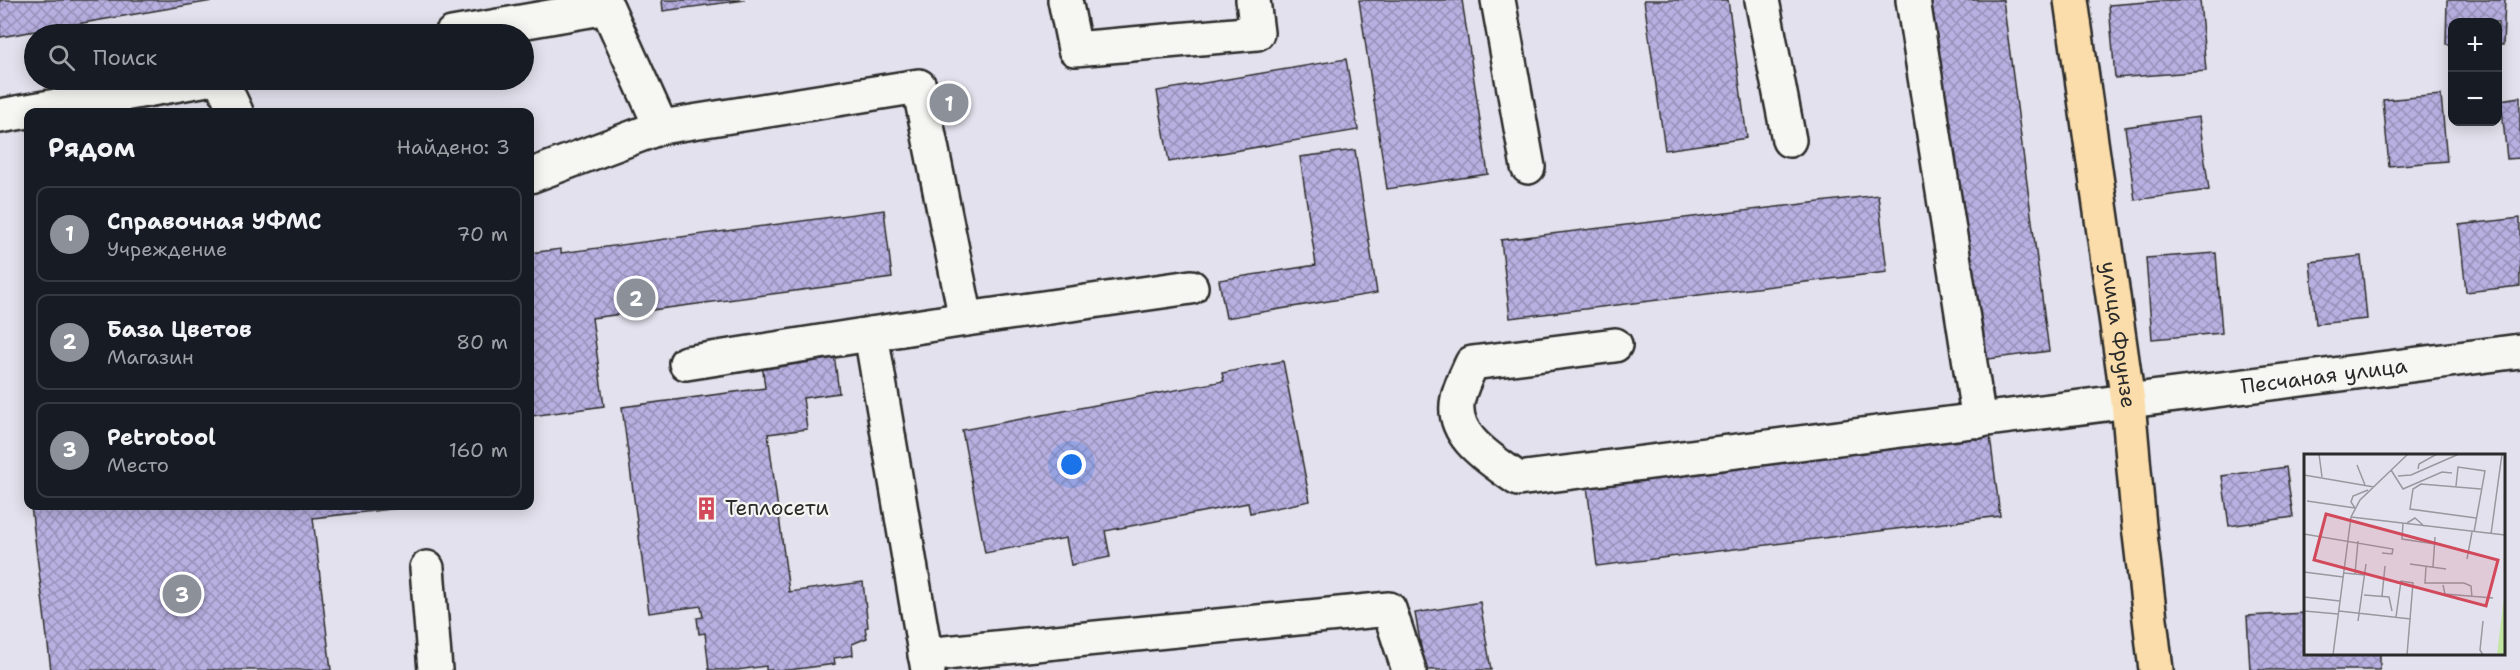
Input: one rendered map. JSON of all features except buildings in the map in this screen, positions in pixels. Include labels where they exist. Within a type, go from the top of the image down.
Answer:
[{"type":"main road","name":"улица Фрунзе","points":[[2071,0],[2128,402],[2139,526],[2156,670]]},
{"type":"street","points":[[1065,0],[1075,49],[1257,33],[1253,0]]},
{"type":"street","points":[[1498,0],[1528,167]]},
{"type":"street","points":[[1762,0],[1789,140]]},
{"type":"street","points":[[1913,0],[1979,421]]},
{"type":"street","points":[[509,24],[607,7],[661,127]]},
{"type":"street","points":[[534,175],[661,127],[919,86],[966,319]]},
{"type":"street","points":[[45,108],[146,90]]},
{"type":"street","points":[[226,90],[234,108]]},
{"type":"street","points":[[0,116],[24,112]]},
{"type":"street","points":[[686,363],[1191,286]]},
{"type":"street","points":[[871,334],[927,662],[1389,609],[1408,670]]},
{"type":"street","name":"Песчаная улица","points":[[1615,345],[1472,363],[1458,399],[1458,418],[1472,445],[1518,479],[2520,351]]},
{"type":"street","points":[[427,568],[435,670]]},
{"type":"place","name":"Справочная УФМС","points":[[949,103]]},
{"type":"place","name":"База Цветов","points":[[636,298]]},
{"type":"place","name":"Теплосети","points":[[707,508]]},
{"type":"place","name":"Petrotool","points":[[182,594]]}]
